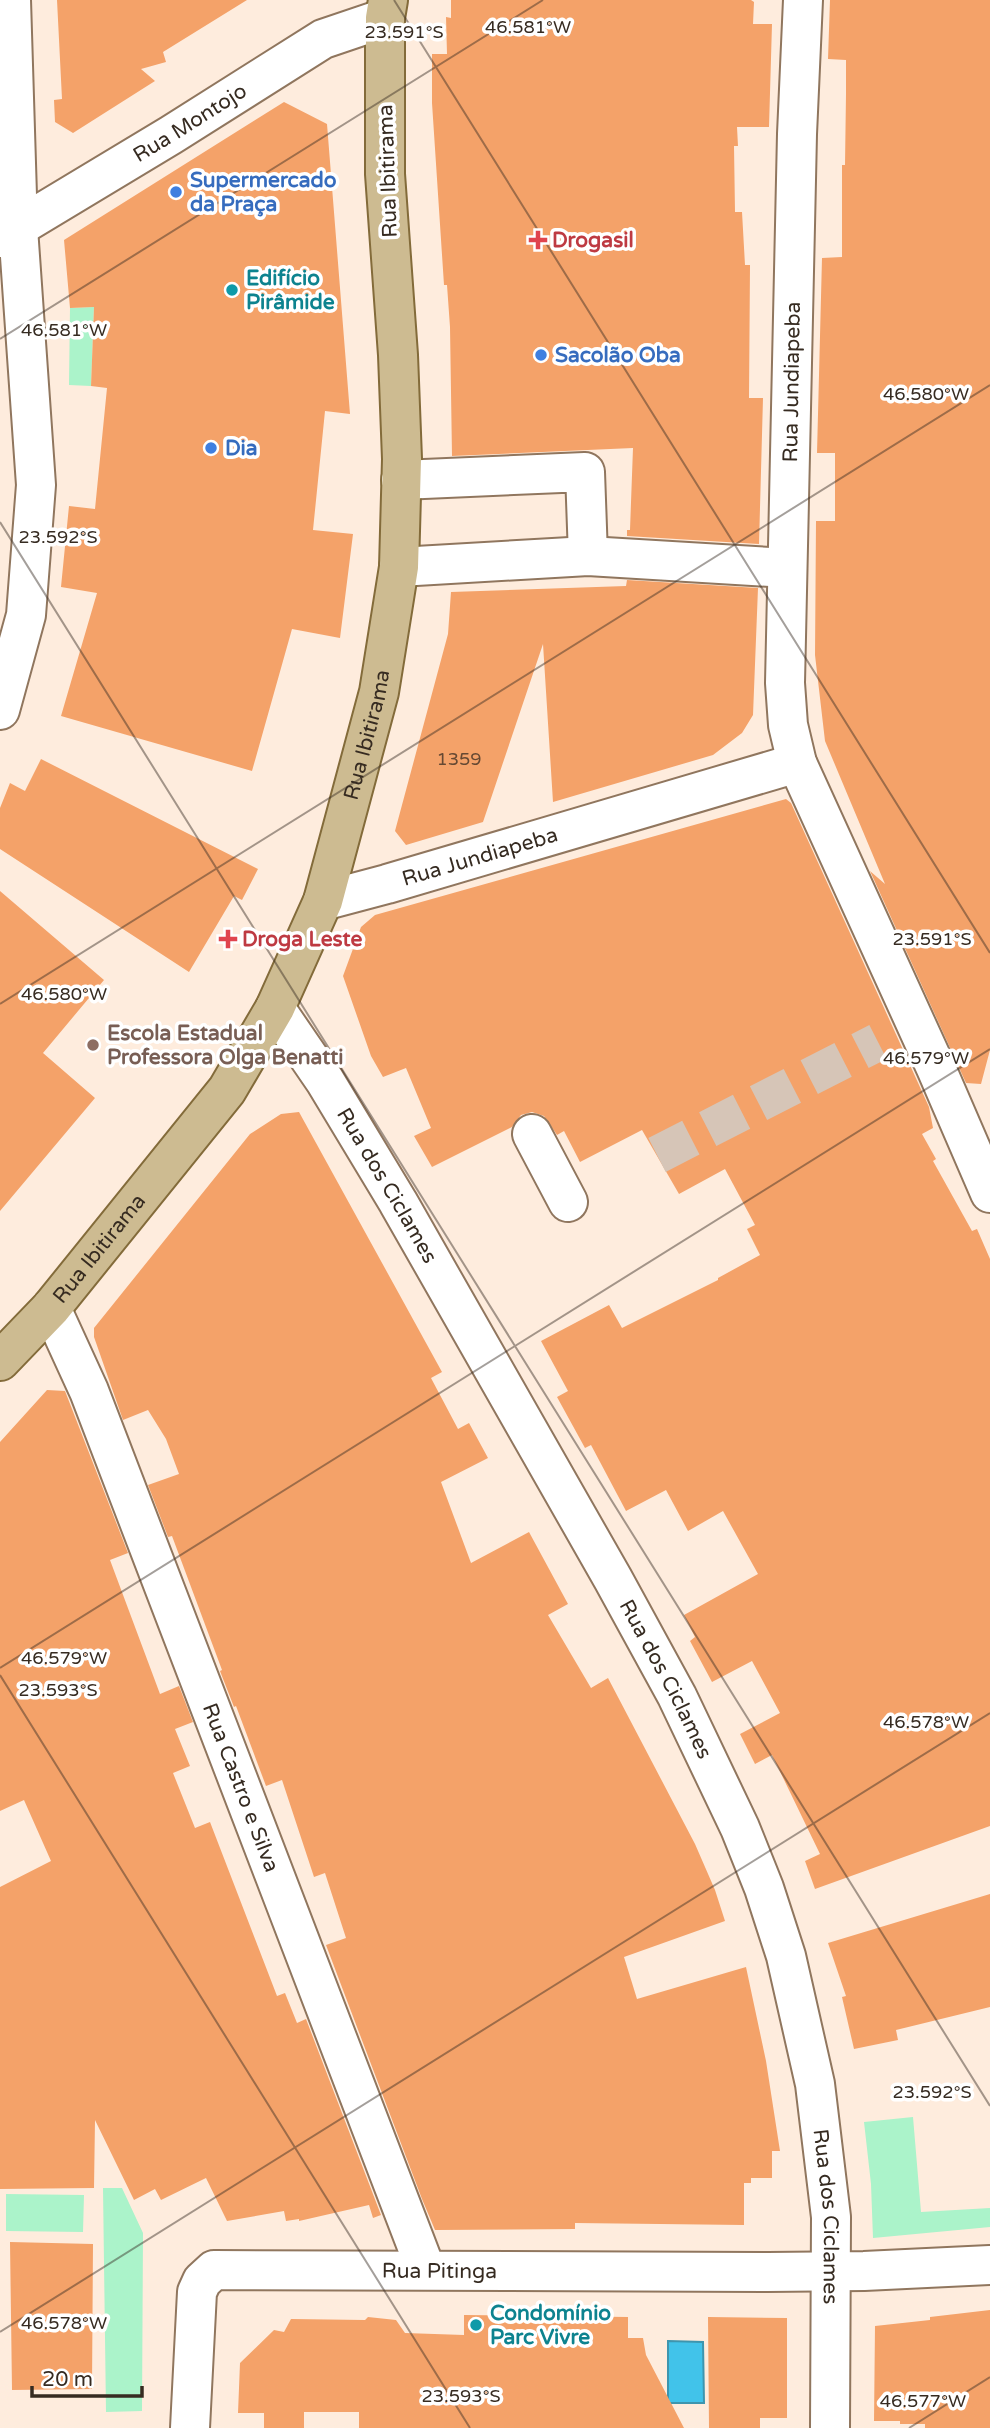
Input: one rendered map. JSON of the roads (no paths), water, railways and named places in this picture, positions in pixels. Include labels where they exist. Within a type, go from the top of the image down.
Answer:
[{"type":"main road","name":"Rua Ibitirama","points":[[0,1361],[51,1308],[227,1090],[275,1008],[323,901],[379,692],[399,567],[401,480],[398,355],[385,174],[386,9]]},
{"type":"street","points":[[0,710],[26,615],[36,485],[9,233],[11,0]]},
{"type":"street","name":"Rua Jundiapeba","points":[[803,0],[797,134],[785,683],[788,725],[797,763],[987,1169]]},
{"type":"street","name":"Rua Montojo","points":[[9,233],[323,39],[386,9]]},
{"type":"street","points":[[401,480],[585,472],[588,556]]},
{"type":"street","points":[[399,567],[588,556],[788,568]]},
{"type":"street","name":"Rua Jundiapeba","points":[[323,901],[797,763]]},
{"type":"street","name":"Rua dos Ciclames","points":[[275,1008],[325,1081],[398,1202],[606,1567],[677,1696],[740,1828],[764,1888],[786,1956],[812,2068],[831,2217],[830,2428]]},
{"type":"street","points":[[532,1134],[568,1202]]},
{"type":"street","name":"Rua Castro e Silva","points":[[51,1308],[94,1404],[426,2270]]},
{"type":"street","name":"Rua Pitinga","points":[[190,2428],[197,2292],[202,2281],[214,2270],[831,2271],[990,2265]]},
{"type":"water","points":[[668,2341],[703,2342],[704,2403],[668,2403]]},
{"type":"tunnel","points":[[657,1155],[878,1042]]},
{"type":"place","name":"Supermercado da Praça","points":[[176,192]]},
{"type":"place","name":"Drogasil","points":[[538,240]]},
{"type":"place","name":"Edifício Pirâmide","points":[[232,290]]},
{"type":"place","name":"Sacolão Oba","points":[[541,355]]},
{"type":"place","name":"Dia","points":[[211,448]]},
{"type":"place","name":"Droga Leste","points":[[228,939]]},
{"type":"place","name":"Escola Estadual Professora Olga Benatti","points":[[93,1045]]},
{"type":"place","name":"Condomínio Parc Vivre","points":[[476,2325]]}]
